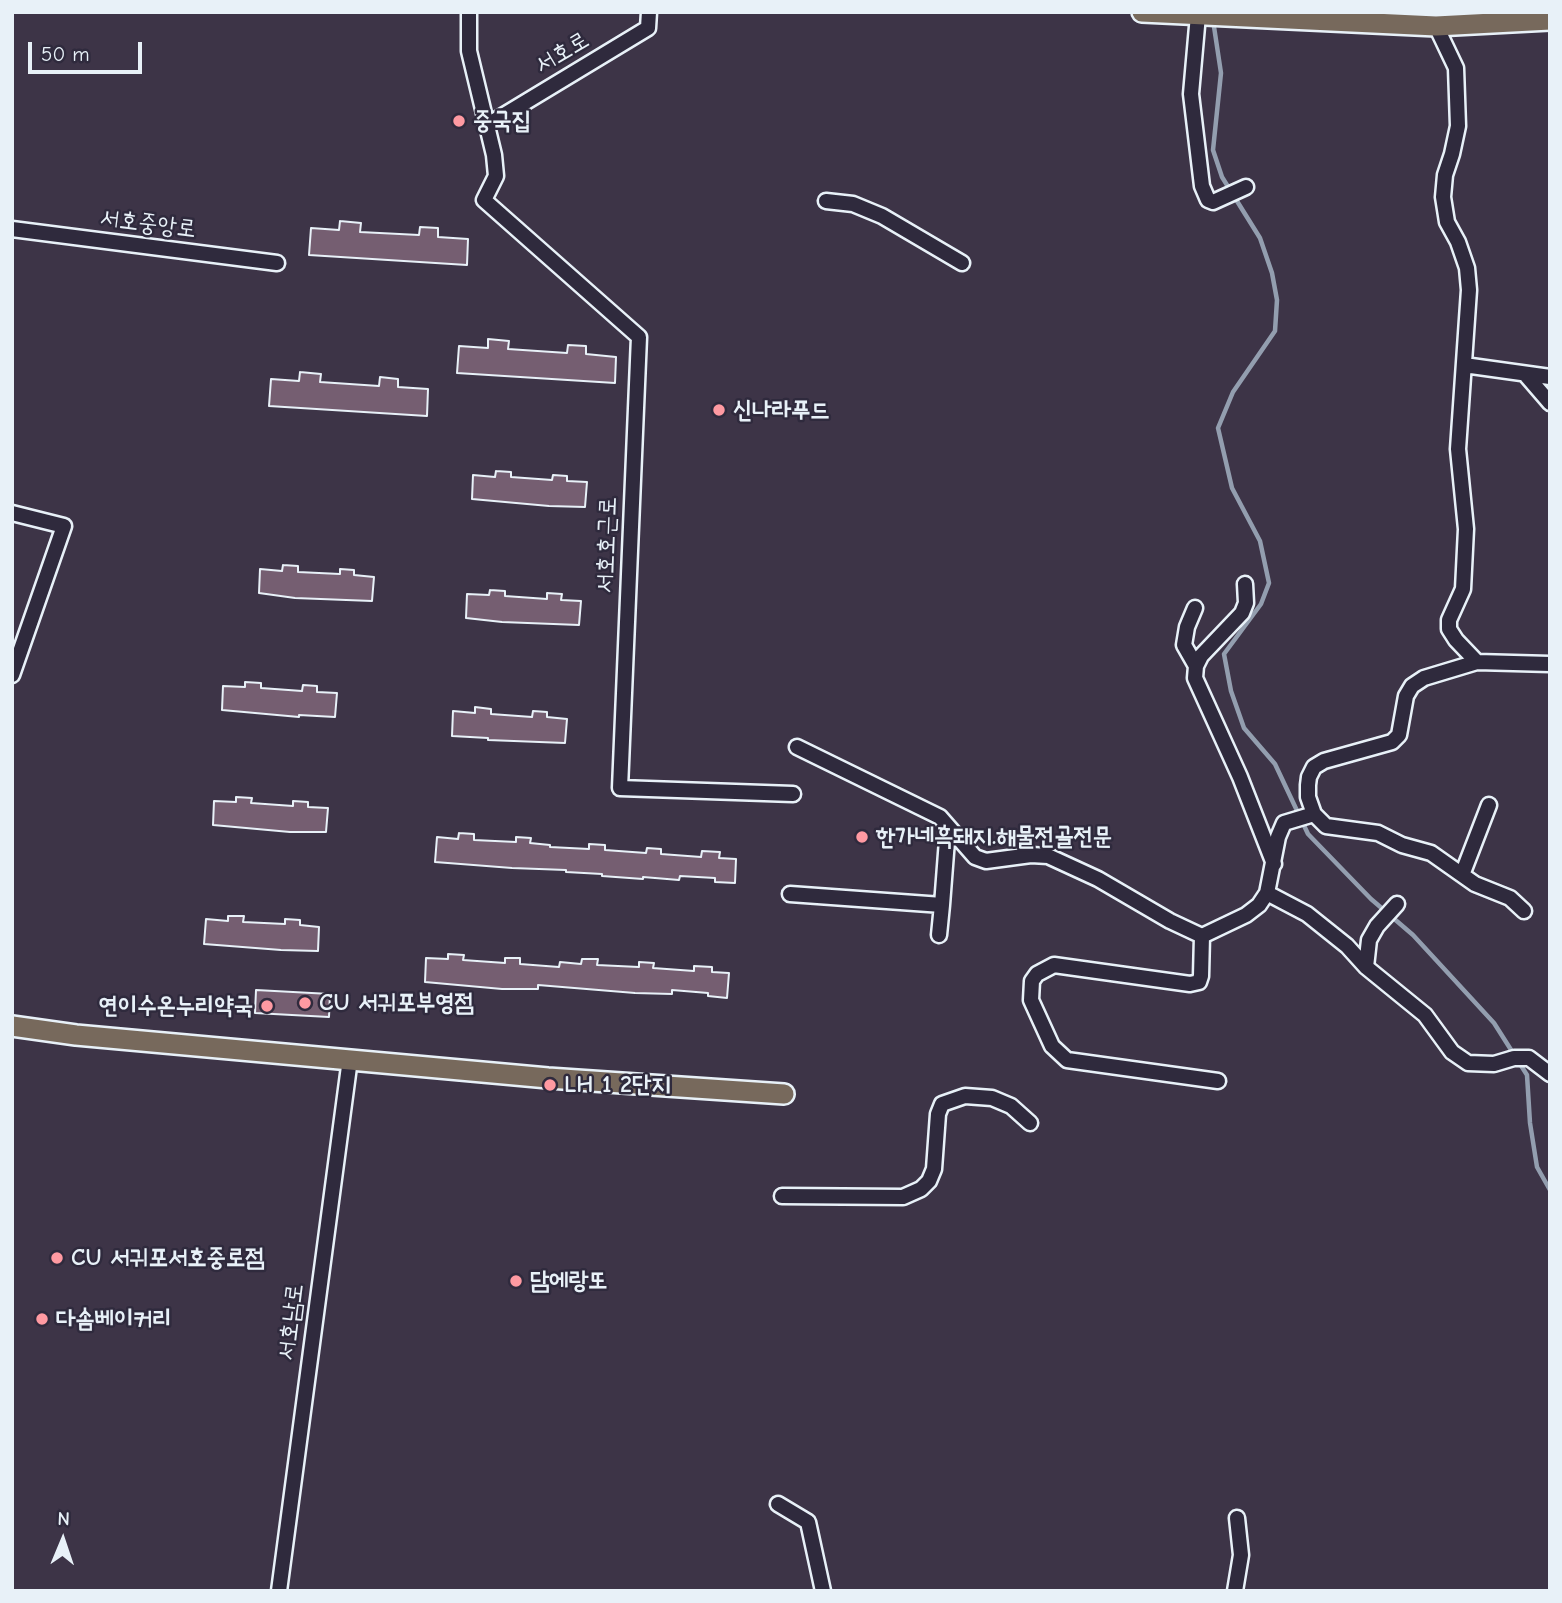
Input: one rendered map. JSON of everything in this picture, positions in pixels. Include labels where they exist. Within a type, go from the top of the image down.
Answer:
[{"type":"main road","points":[[1142,12],[1436,26],[1550,20]]},
{"type":"main road","points":[[12,1026],[76,1035],[548,1078],[784,1094]]},
{"type":"street","points":[[469,12],[469,51],[486,126]]},
{"type":"street","name":"서호로","points":[[486,126],[648,28],[649,12]]},
{"type":"street","points":[[1200,15],[1191,94],[1202,186],[1208,200],[1213,202],[1244,188]]},
{"type":"street","points":[[1436,26],[1456,68],[1458,126],[1445,175],[1443,197],[1447,222],[1458,242],[1467,268],[1469,290],[1458,449],[1466,529],[1463,589],[1449,620],[1449,629],[1477,662]]},
{"type":"street","name":"서호호근로","points":[[486,126],[494,155],[496,176],[484,200],[639,337],[620,788],[793,794]]},
{"type":"street","points":[[826,201],[853,204],[882,216],[962,263]]},
{"type":"street","name":"서호중앙로","points":[[12,229],[277,263]]},
{"type":"street","points":[[1464,365],[1550,377]]},
{"type":"street","points":[[1525,374],[1550,402]]},
{"type":"street","points":[[12,513],[64,526],[12,675]]},
{"type":"street","points":[[1245,584],[1246,603],[1242,613],[1201,656],[1196,666],[1195,678],[1240,777],[1274,865]]},
{"type":"street","points":[[1195,608],[1186,627],[1184,645],[1196,666]]},
{"type":"street","points":[[1524,911],[1510,898],[1462,876],[1431,853],[1402,845],[1378,832],[1326,826],[1312,814],[1308,785],[1314,767],[1324,761],[1392,741],[1399,735],[1406,696],[1412,687],[1424,678],[1477,662],[1550,664]]},
{"type":"street","points":[[797,747],[928,809],[940,817],[975,857],[986,861],[1031,855],[1055,858],[1098,878],[1170,921],[1202,936]]},
{"type":"street","points":[[1462,876],[1489,805]]},
{"type":"street","points":[[1202,936],[1246,915],[1259,905],[1267,892],[1278,837],[1284,823],[1312,814]]},
{"type":"street","points":[[939,935],[948,827]]},
{"type":"street","points":[[1267,892],[1307,914],[1347,946],[1366,967],[1425,1015],[1452,1052],[1468,1062],[1494,1064],[1521,1058],[1550,1073]]},
{"type":"street","points":[[790,894],[942,905]]},
{"type":"street","points":[[1366,967],[1369,940],[1390,912]]},
{"type":"street","points":[[1202,936],[1199,982],[1191,984],[1054,965],[1038,974],[1030,989],[1031,1000],[1052,1046],[1068,1060],[1217,1081]]},
{"type":"street","name":"서호남로","points":[[279,1591],[350,1059]]},
{"type":"street","points":[[782,1196],[903,1197],[921,1189],[929,1181],[934,1168],[938,1114],[942,1104],[965,1096],[992,1098],[1011,1106],[1030,1123]]},
{"type":"street","points":[[778,1504],[808,1522],[823,1591]]},
{"type":"street","points":[[1235,1591],[1241,1555],[1237,1518]]},
{"type":"building","points":[[340,221],[361,223],[360,232],[419,235],[420,227],[438,228],[438,237],[468,239],[467,265],[309,255],[311,228],[339,230]]},
{"type":"building","points":[[488,339],[509,341],[508,349],[567,353],[568,345],[586,346],[586,354],[616,357],[615,383],[457,373],[459,346],[488,348]]},
{"type":"building","points":[[300,372],[321,374],[320,382],[379,386],[380,377],[398,379],[398,387],[428,389],[427,416],[269,406],[271,379],[299,381]]},
{"type":"building","points":[[496,471],[511,472],[511,477],[552,480],[553,475],[567,476],[567,481],[587,482],[585,507],[472,499],[473,475],[495,477]]},
{"type":"building","points":[[283,565],[298,566],[298,572],[340,574],[340,569],[354,570],[354,575],[374,577],[372,601],[295,598],[259,593],[260,569],[282,571]]},
{"type":"building","points":[[490,590],[505,591],[505,596],[547,599],[547,593],[562,594],[561,600],[581,601],[579,625],[466,618],[467,594],[489,595]]},
{"type":"building","points":[[245,682],[261,683],[261,688],[302,691],[303,685],[317,686],[317,692],[337,693],[335,717],[299,717],[222,710],[223,686],[245,687]]},
{"type":"building","points":[[475,707],[491,709],[491,714],[532,717],[533,711],[547,712],[547,717],[567,719],[565,743],[452,736],[453,711],[475,713]]},
{"type":"building","points":[[236,797],[252,798],[251,803],[293,806],[293,801],[308,802],[308,807],[328,808],[326,832],[290,832],[213,825],[214,801],[236,802]]},
{"type":"building","points":[[459,833],[474,834],[474,840],[516,842],[516,837],[531,838],[530,843],[550,847],[589,849],[589,844],[605,845],[605,850],[646,853],[647,848],[661,849],[661,854],[701,857],[702,851],[720,852],[719,858],[736,859],[735,883],[715,882],[715,878],[680,876],[679,880],[643,879],[566,870],[435,862],[437,837],[458,839]]},
{"type":"building","points":[[228,916],[244,916],[243,922],[285,924],[285,919],[300,920],[300,925],[319,927],[318,951],[204,944],[206,919],[228,921]]},
{"type":"building","points":[[448,954],[464,955],[463,960],[505,963],[505,958],[520,958],[520,964],[559,967],[560,962],[581,964],[582,959],[598,959],[597,965],[639,967],[639,962],[654,963],[653,968],[694,971],[694,966],[712,967],[712,972],[729,973],[727,998],[708,996],[708,993],[672,990],[672,994],[635,993],[538,985],[538,989],[502,989],[425,982],[426,958],[448,959]]},
{"type":"building","points":[[256,990],[330,994],[329,1017],[255,1013]]},
{"type":"waterway","points":[[1213,20],[1221,73],[1213,150],[1222,177],[1260,238],[1272,273],[1277,300],[1275,331],[1233,392],[1218,428],[1232,488],[1260,541],[1269,583],[1261,604],[1224,654],[1231,691],[1244,728],[1275,764],[1308,834],[1371,899],[1413,935],[1494,1023],[1527,1075],[1530,1123],[1537,1167],[1550,1190]]},
{"type":"place","name":"중국집","points":[[459,121]]},
{"type":"place","name":"신나라푸드","points":[[719,410]]},
{"type":"place","name":"한가네흑돼지.해물전골전문","points":[[862,837]]},
{"type":"place","name":"CU 서귀포부영점","points":[[305,1003]]},
{"type":"place","name":"연이수온누리약국","points":[[267,1006]]},
{"type":"place","name":"LH 1 2단지","points":[[550,1085]]},
{"type":"place","name":"CU 서귀포서호중로점","points":[[57,1258]]},
{"type":"place","name":"담에랑또","points":[[516,1281]]},
{"type":"place","name":"다솜베이커리","points":[[42,1319]]}]
